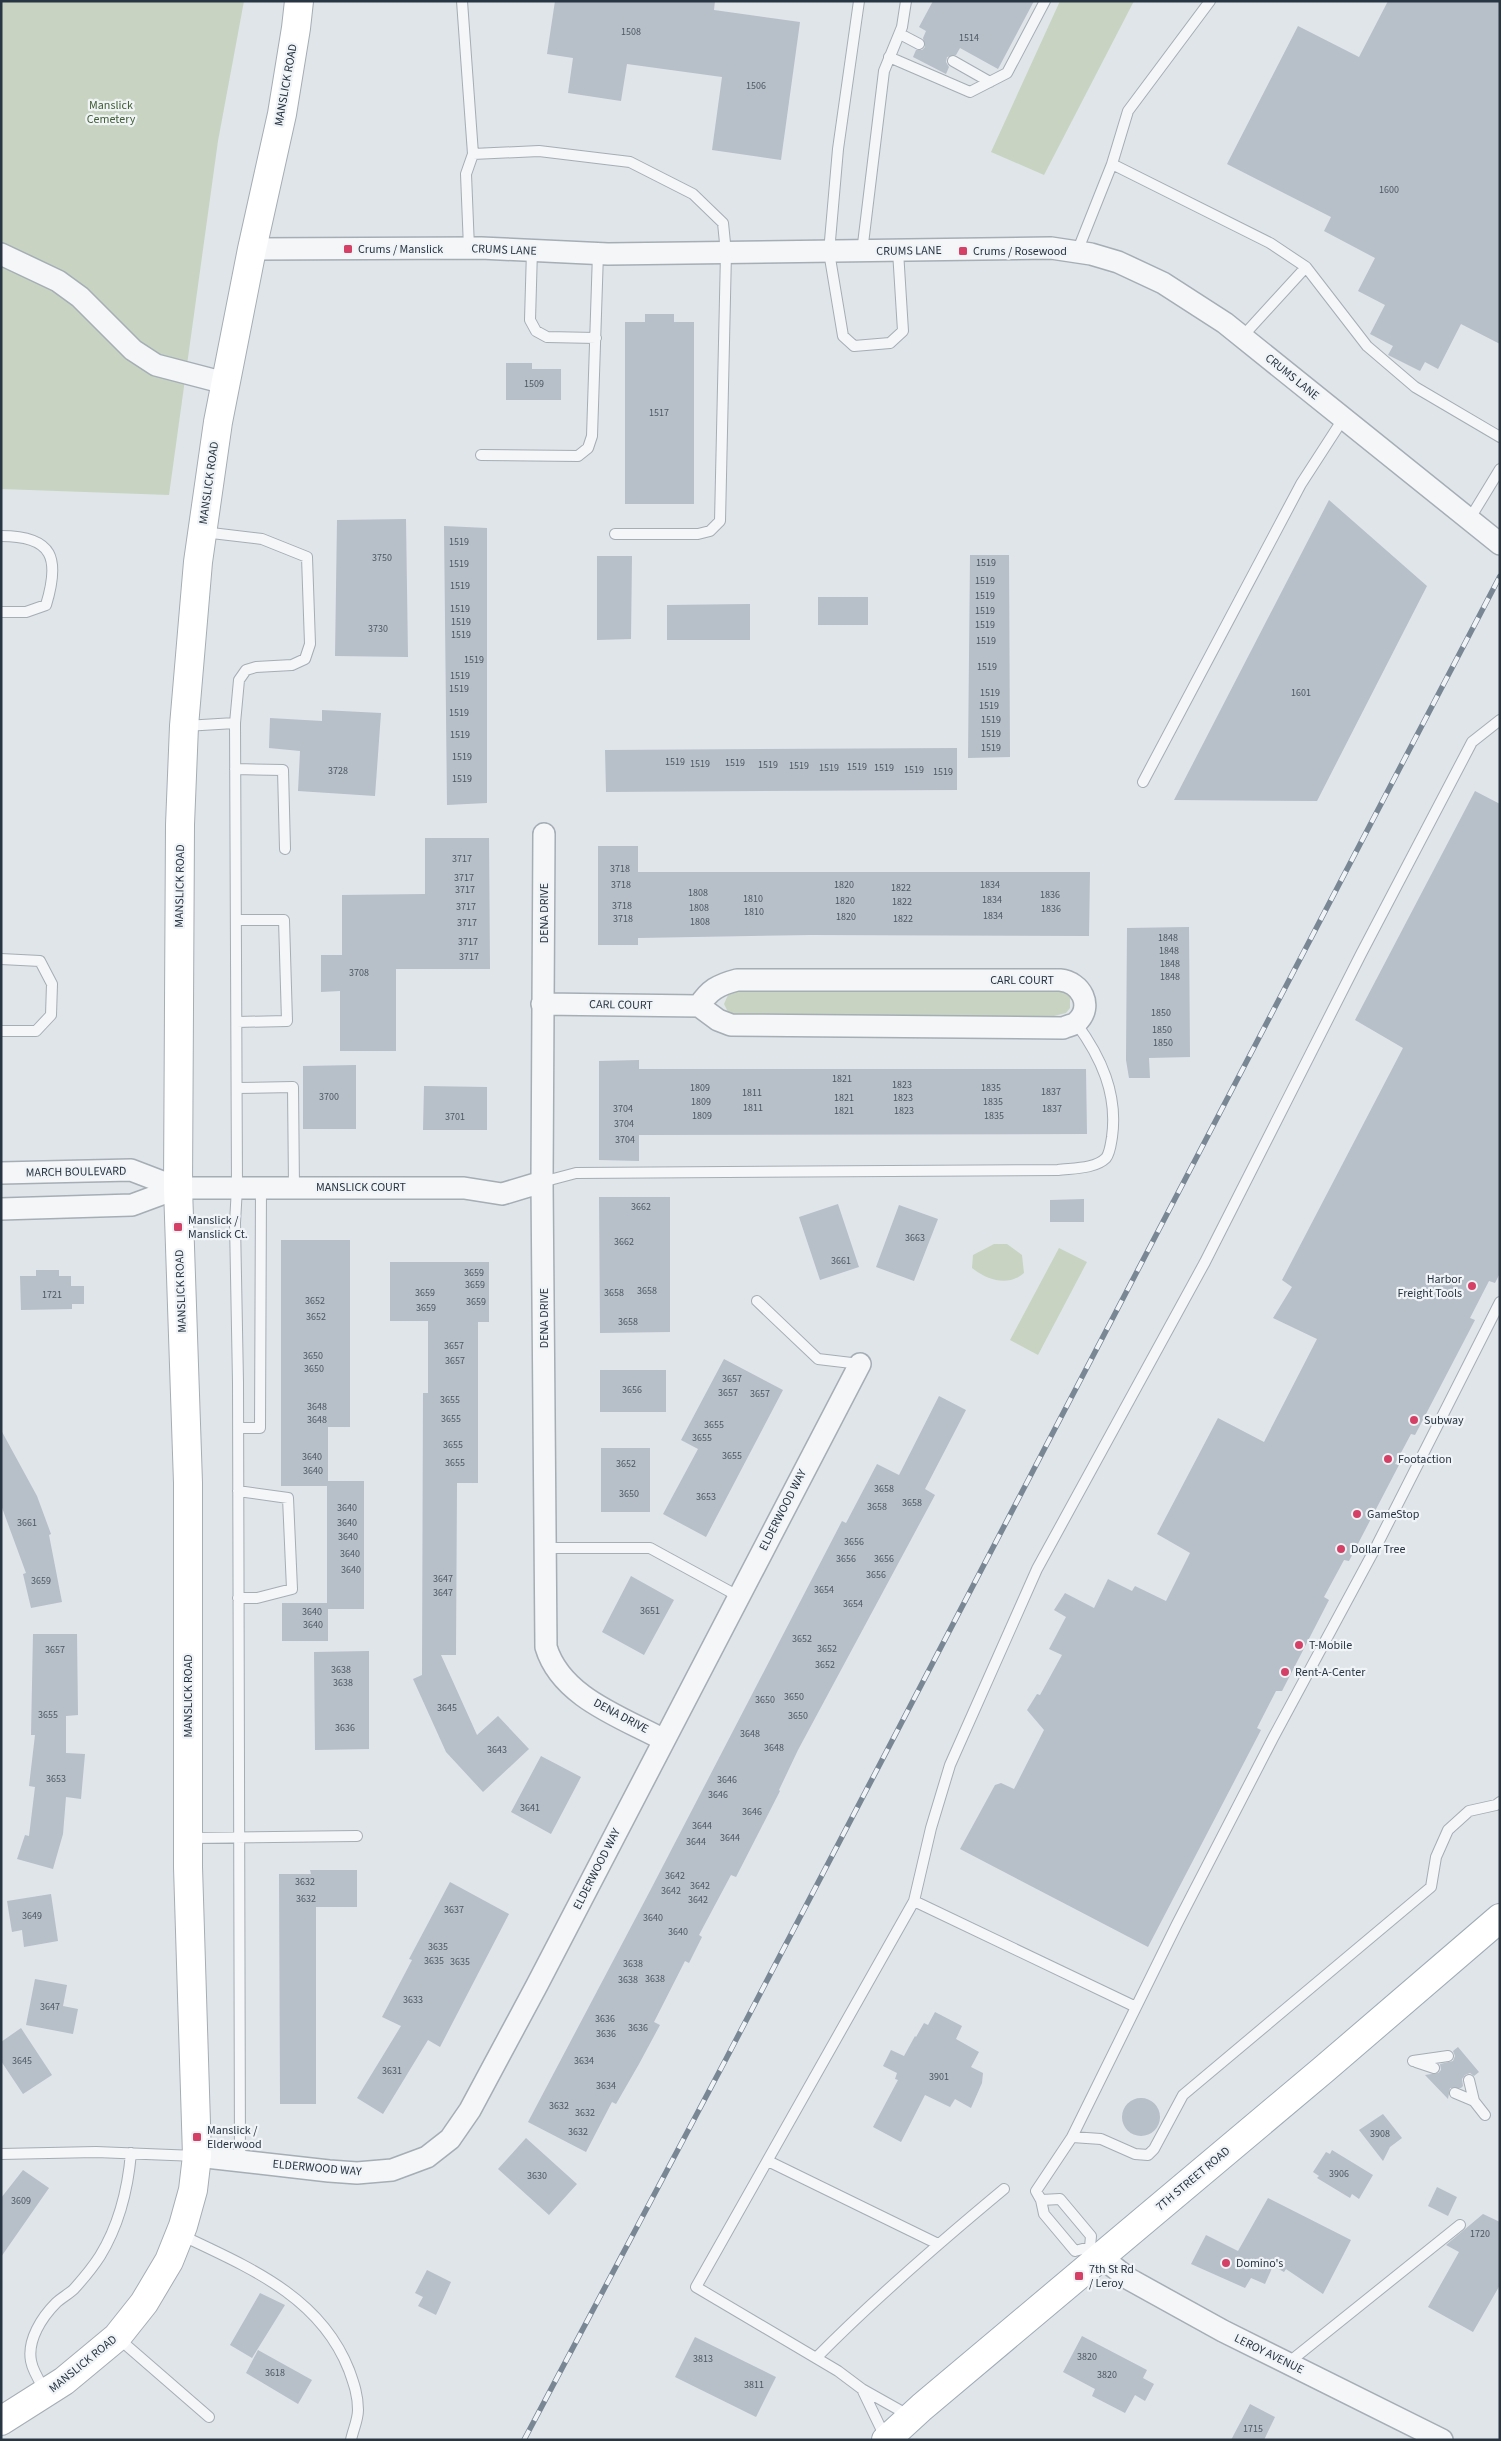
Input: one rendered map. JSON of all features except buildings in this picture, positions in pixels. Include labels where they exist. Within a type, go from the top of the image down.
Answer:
[{"type":"main road","name":"MANSLICK ROAD","points":[[1,2421],[47,2393],[117,2338],[144,2303],[169,2261],[193,2190],[197,2156],[188,1838],[188,1511],[178,1188],[180,825],[184,726],[188,661],[202,532],[225,383],[282,114],[299,1]]},
{"type":"main road","name":"7TH STREET ROAD","points":[[886,2440],[1096,2252],[1500,1918]]},
{"type":"street","name":"CRUMS LANE","points":[[252,249],[469,248],[598,253],[726,253],[1051,248],[1077,252],[1118,262],[1163,283],[1225,322],[1500,544]]},
{"type":"street","points":[[1,254],[58,281],[80,297],[133,350],[156,365],[225,383]]},
{"type":"street","name":"DENA DRIVE","points":[[544,834],[542,1182],[546,1647],[556,1670],[567,1684],[584,1697],[664,1740]]},
{"type":"street","name":"CARL COURT","points":[[542,1004],[699,1006],[707,993],[718,985],[737,980],[1060,980],[1070,981],[1079,987],[1084,1003],[1084,1013],[1076,1023]]},
{"type":"street","points":[[699,1006],[718,1020],[732,1026],[1063,1028],[1076,1023]]},
{"type":"street","name":"MARCH BOULEVARD","points":[[1,1173],[131,1170],[178,1188]]},
{"type":"street","name":"MANSLICK COURT","points":[[178,1188],[261,1186],[464,1188],[502,1194],[542,1182]]},
{"type":"street","points":[[1,1210],[132,1205],[178,1188]]},
{"type":"street","name":"ELDERWOOD WAY","points":[[197,2156],[338,2172],[392,2170],[427,2157],[450,2139],[474,2103],[860,1364]]},
{"type":"street","name":"LEROY AVENUE","points":[[1096,2252],[1129,2279],[1223,2331],[1442,2440]]},
{"type":"lane","points":[[462,1],[473,154],[466,174],[469,248]]},
{"type":"lane","points":[[859,1],[838,149],[829,252],[843,336],[854,346],[890,343],[903,331],[898,251]]},
{"type":"lane","points":[[862,252],[884,71],[900,34],[906,1]]},
{"type":"lane","points":[[889,57],[970,92],[1006,73],[1045,1]]},
{"type":"lane","points":[[1077,252],[1112,164],[1128,111],[1210,1]]},
{"type":"lane","points":[[900,34],[919,44]]},
{"type":"lane","points":[[952,61],[990,82]]},
{"type":"lane","points":[[473,154],[539,151],[630,162],[693,194],[723,223],[726,253],[720,521],[710,531],[698,534],[615,534]]},
{"type":"lane","points":[[1112,164],[1270,243],[1306,267],[1367,346],[1415,387],[1500,437]]},
{"type":"lane","points":[[532,250],[530,320],[536,331],[547,337],[596,338]]},
{"type":"lane","points":[[481,455],[578,456],[588,448],[592,436],[598,253]]},
{"type":"lane","points":[[1242,337],[1306,267]]},
{"type":"lane","points":[[1143,782],[1301,484],[1343,419]]},
{"type":"lane","points":[[1469,520],[1500,469]]},
{"type":"lane","points":[[202,532],[262,539],[307,557],[310,644],[304,660],[292,665],[256,667],[246,670],[239,680],[236,723],[238,1187],[235,1223],[238,1428],[240,2161]]},
{"type":"lane","points":[[1,536],[15,536],[40,542],[50,554],[54,580],[46,605],[26,612],[1,612]]},
{"type":"lane","points":[[911,2416],[862,2389],[816,2358],[696,2287],[914,1901],[931,1828],[950,1765],[1037,1569],[1205,1262],[1361,954],[1472,742],[1500,720]]},
{"type":"lane","points":[[184,726],[236,723]]},
{"type":"lane","points":[[236,769],[283,770],[285,849]]},
{"type":"lane","points":[[236,920],[284,920],[287,1020],[237,1022]]},
{"type":"lane","points":[[1,959],[40,961],[52,984],[51,1015],[36,1031],[1,1031]]},
{"type":"lane","points":[[542,1182],[576,1173],[1058,1170],[1094,1165],[1106,1158],[1111,1147],[1114,1124],[1111,1089],[1104,1069],[1076,1023]]},
{"type":"lane","points":[[237,1088],[294,1087],[294,1187]]},
{"type":"lane","points":[[238,1428],[260,1428],[261,1186]]},
{"type":"lane","points":[[757,1301],[818,1358],[860,1364]]},
{"type":"lane","points":[[1041,2200],[1060,2199],[1091,2236],[1096,2252],[1075,2251],[1044,2214],[1041,2200],[1036,2191],[1072,2137],[1258,1766],[1377,1545],[1500,1302]]},
{"type":"lane","points":[[238,1490],[288,1498],[292,1588],[257,1598],[238,1598]]},
{"type":"lane","points":[[545,1548],[650,1548],[738,1596]]},
{"type":"lane","points":[[1072,2137],[1101,2139],[1135,2154],[1148,2155],[1154,2149],[1183,2095],[1431,1888],[1436,1857],[1448,1830],[1470,1811],[1499,1805]]},
{"type":"lane","points":[[188,1838],[356,1836]]},
{"type":"lane","points":[[914,1901],[1136,2007]]},
{"type":"lane","points":[[1434,2068],[1413,2061],[1448,2056]]},
{"type":"lane","points":[[1470,2080],[1474,2101],[1485,2115]]},
{"type":"lane","points":[[1455,2093],[1474,2101]]},
{"type":"lane","points":[[1,2154],[131,2153],[197,2156]]},
{"type":"lane","points":[[47,2393],[33,2370],[30,2360],[35,2332],[57,2302],[73,2290],[101,2255],[121,2206],[129,2180],[131,2153]]},
{"type":"lane","points":[[768,2161],[938,2244]]},
{"type":"lane","points":[[816,2358],[858,2315],[1004,2189]]},
{"type":"lane","points":[[1288,2363],[1460,2225]]},
{"type":"lane","points":[[179,2234],[243,2265],[296,2298],[326,2327],[343,2356],[357,2392],[358,2413],[351,2440]]},
{"type":"lane","points":[[117,2338],[208,2417]]},
{"type":"lane","points":[[862,2389],[886,2440]]},
{"type":"green space","name":"Manslick Cemetery","points":[[1,1],[244,1],[218,141],[169,495],[1,489]]},
{"type":"green space","points":[[1060,1],[1134,1],[1044,175],[991,152]]},
{"type":"green space","points":[[1061,990],[1070,997],[1070,1008],[1066,1013],[1054,1016],[739,1016],[729,1014],[724,1004],[728,995],[738,991]]},
{"type":"green space","points":[[994,1244],[1007,1244],[1022,1255],[1024,1273],[1011,1280],[1004,1281],[991,1279],[972,1268],[973,1255]]},
{"type":"green space","points":[[1059,1248],[1087,1262],[1038,1355],[1010,1340]]},
{"type":"railway","points":[[524,2440],[726,2059],[1500,576]]},
{"type":"place","name":"Crums / Manslick","points":[[348,249]]},
{"type":"place","name":"Crums / Rosewood","points":[[963,251]]},
{"type":"place","name":"Manslick / Manslick Ct.","points":[[178,1227]]},
{"type":"place","name":"Harbor Freight Tools","points":[[1472,1286]]},
{"type":"place","name":"Subway","points":[[1414,1420]]},
{"type":"place","name":"Footaction","points":[[1388,1459]]},
{"type":"place","name":"GameStop","points":[[1357,1514]]},
{"type":"place","name":"Dollar Tree","points":[[1341,1549]]},
{"type":"place","name":"T-Mobile","points":[[1299,1645]]},
{"type":"place","name":"Rent-A-Center","points":[[1285,1672]]},
{"type":"place","name":"Manslick / Elderwood","points":[[197,2137]]},
{"type":"place","name":"Domino's","points":[[1226,2263]]},
{"type":"place","name":"7th St Rd / Leroy","points":[[1079,2276]]}]
